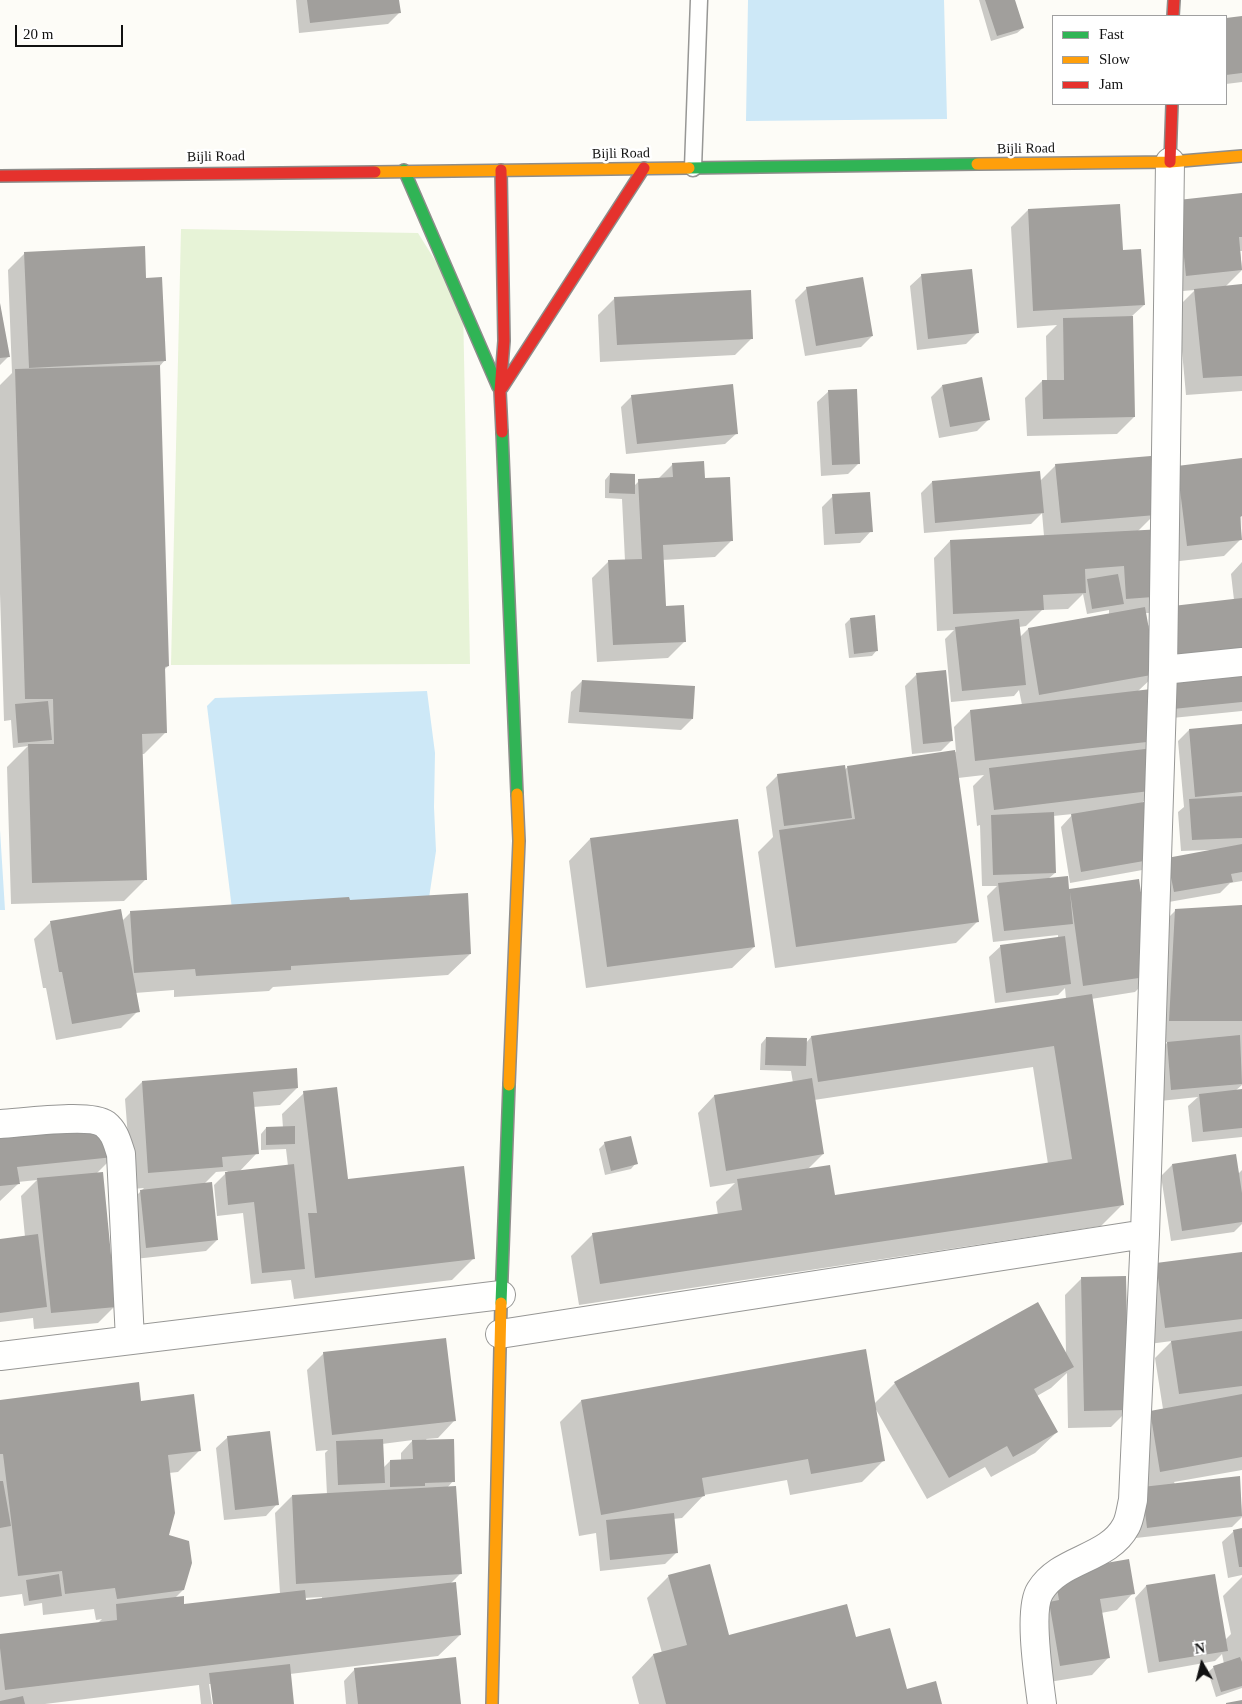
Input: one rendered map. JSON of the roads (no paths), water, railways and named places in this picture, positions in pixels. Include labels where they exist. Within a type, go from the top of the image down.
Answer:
[{"type":"street","points":[[1173,15],[1174,0]]},
{"type":"street","points":[[1042,1704],[1033,1620],[1039,1592],[1058,1571],[1110,1545],[1127,1526],[1133,1500],[1145,1234],[1163,670],[1172,105]]},
{"type":"street","name":"Bijli Road","points":[[0,176],[1170,162],[1242,156]]},
{"type":"street","points":[[500,391],[644,168]]},
{"type":"street","points":[[404,170],[500,391]]},
{"type":"street","points":[[492,1704],[501,1295],[519,841],[500,391],[504,341],[501,170]]},
{"type":"street","points":[[1163,670],[1242,662]]},
{"type":"street","points":[[0,1124],[88,1118],[103,1122],[115,1134],[120,1154],[130,1340]]},
{"type":"street","points":[[500,1334],[1145,1234]]},
{"type":"street","points":[[0,1356],[501,1295]]},
{"type":"lane","points":[[693,168],[699,0]]},
{"type":"water","points":[[748,0],[944,0],[947,119],[746,121]]},
{"type":"water","points":[[427,691],[435,753],[434,807],[436,851],[429,898],[232,909],[207,706],[215,698]]},
{"type":"water","points":[[0,830],[5,910],[0,910]]}]
